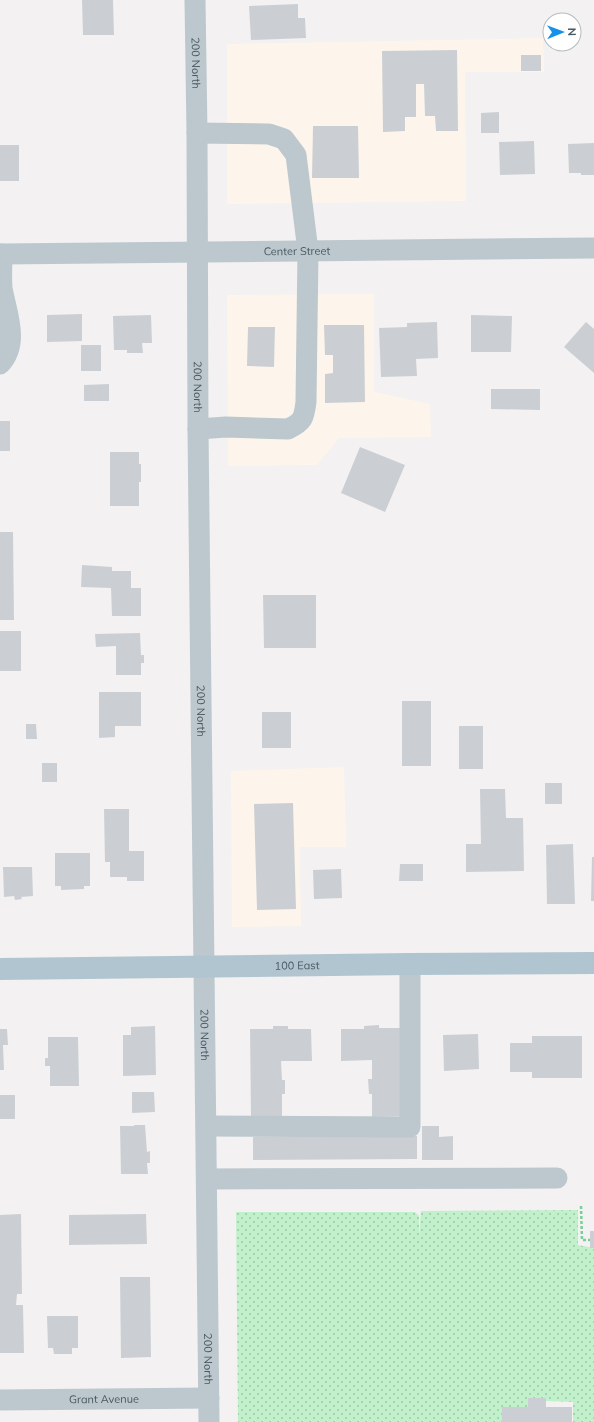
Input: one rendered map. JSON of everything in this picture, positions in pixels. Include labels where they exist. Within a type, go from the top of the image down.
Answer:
[{"type":"main road","name":"100 East","points":[[0,969],[594,963]]},
{"type":"street","name":"200 North","points":[[195,0],[198,133],[198,429],[209,1422]]},
{"type":"street","points":[[198,133],[269,134],[284,139],[296,155],[308,251],[306,402],[304,418],[297,425],[288,429],[226,427],[198,429]]},
{"type":"street","name":"Center Street","points":[[1,254],[594,248]]},
{"type":"street","points":[[0,364],[4,360],[10,348],[11,331],[2,286],[1,254]]},
{"type":"street","points":[[206,1126],[410,1127],[410,964]]},
{"type":"street","points":[[207,1179],[557,1178]]},
{"type":"street","name":"Grant Avenue","points":[[0,1400],[209,1398]]},
{"type":"path","points":[[581,1206],[582,1240],[590,1240]]},
{"type":"shaded area","points":[[542,38],[544,72],[465,72],[466,201],[227,204],[227,44]]},
{"type":"shaded area","points":[[374,294],[374,392],[430,404],[431,437],[339,438],[317,465],[228,466],[227,295]]},
{"type":"shaded area","points":[[344,767],[346,847],[300,847],[301,926],[232,927],[231,771]]},
{"type":"green space","points":[[578,1210],[578,1245],[594,1248],[594,1422],[573,1422],[573,1402],[546,1401],[528,1407],[502,1422],[238,1422],[236,1212],[415,1212],[419,1216],[419,1237],[421,1211]]},
{"type":"building","points":[[82,0],[113,0],[114,35],[83,35]]},
{"type":"building","points":[[298,4],[298,18],[305,18],[306,38],[251,40],[249,6]]},
{"type":"building","points":[[457,50],[458,131],[436,131],[435,116],[425,116],[424,84],[416,84],[416,117],[405,117],[405,131],[383,132],[382,51]]},
{"type":"building","points":[[521,55],[541,55],[541,71],[521,71]]},
{"type":"building","points":[[499,112],[499,133],[481,133],[481,113]]},
{"type":"building","points":[[313,126],[358,126],[359,178],[312,178]]},
{"type":"building","points":[[534,141],[535,174],[500,175],[499,142]]},
{"type":"building","points":[[594,143],[594,175],[569,173],[568,144]]},
{"type":"building","points":[[0,145],[19,145],[19,181],[0,181]]},
{"type":"building","points":[[82,314],[82,341],[47,342],[47,315]]},
{"type":"building","points":[[151,315],[152,343],[142,343],[143,353],[127,353],[127,350],[114,350],[113,316]]},
{"type":"building","points":[[471,315],[512,316],[511,352],[471,352]]},
{"type":"building","points":[[437,322],[438,358],[416,359],[417,376],[381,377],[379,328],[407,327],[407,323]]},
{"type":"building","points":[[586,322],[594,329],[594,373],[564,347]]},
{"type":"building","points":[[324,325],[364,325],[365,402],[325,403],[325,374],[333,373],[333,355],[325,355]]},
{"type":"building","points":[[248,327],[275,327],[274,367],[247,366]]},
{"type":"building","points":[[81,345],[101,345],[101,371],[81,371]]},
{"type":"building","points":[[109,384],[109,401],[84,401],[84,385]]},
{"type":"building","points":[[491,389],[540,389],[540,410],[491,409]]},
{"type":"building","points":[[0,421],[10,421],[10,451],[0,451]]},
{"type":"building","points":[[360,447],[405,465],[385,512],[341,493]]},
{"type":"building","points":[[110,452],[139,452],[141,482],[139,482],[139,506],[110,506]]},
{"type":"building","points":[[0,532],[13,532],[14,620],[0,620]]},
{"type":"building","points":[[82,565],[112,567],[112,571],[131,571],[131,588],[141,588],[141,616],[112,616],[111,588],[81,587]]},
{"type":"building","points":[[263,595],[316,595],[316,648],[264,648]]},
{"type":"building","points":[[0,631],[21,631],[21,671],[0,671]]},
{"type":"building","points":[[140,633],[141,655],[144,655],[144,663],[141,663],[141,675],[116,675],[116,646],[96,647],[95,634]]},
{"type":"building","points":[[99,692],[141,692],[141,726],[115,726],[115,737],[99,738]]},
{"type":"building","points":[[402,701],[431,701],[431,766],[402,766]]},
{"type":"building","points":[[262,712],[291,712],[291,748],[262,748]]},
{"type":"building","points":[[26,724],[36,724],[37,739],[26,739]]},
{"type":"building","points":[[459,726],[483,726],[483,769],[459,769]]},
{"type":"building","points":[[42,763],[57,763],[57,782],[42,782]]},
{"type":"building","points":[[545,783],[562,783],[562,804],[545,804]]},
{"type":"building","points":[[480,789],[505,789],[506,818],[523,818],[524,871],[466,872],[466,844],[481,844]]},
{"type":"building","points":[[293,803],[296,909],[257,910],[254,804]]},
{"type":"building","points":[[104,809],[129,809],[129,851],[144,851],[144,881],[127,881],[127,877],[110,877],[110,862],[105,862]]},
{"type":"building","points":[[573,844],[575,904],[547,904],[546,845]]},
{"type":"building","points":[[55,853],[90,853],[90,886],[84,886],[84,889],[61,890],[61,886],[55,886]]},
{"type":"building","points":[[592,857],[594,857],[594,901],[591,901]]},
{"type":"building","points":[[400,864],[423,864],[423,881],[399,881]]},
{"type":"building","points":[[3,867],[32,867],[33,896],[21,897],[22,899],[15,900],[14,896],[4,897]]},
{"type":"building","points":[[341,869],[342,898],[314,899],[313,870]]},
{"type":"building","points":[[379,1025],[379,1028],[402,1028],[403,1116],[372,1117],[372,1094],[369,1094],[368,1079],[372,1079],[372,1060],[341,1061],[341,1029],[364,1029],[364,1026]]},
{"type":"building","points":[[155,1026],[156,1075],[123,1076],[123,1035],[131,1035],[131,1027]]},
{"type":"building","points":[[273,1026],[288,1026],[288,1029],[311,1029],[312,1061],[281,1061],[282,1080],[285,1080],[285,1094],[282,1094],[282,1117],[251,1117],[250,1029],[273,1029]]},
{"type":"building","points":[[0,1029],[7,1029],[8,1045],[3,1045],[4,1070],[0,1070]]},
{"type":"building","points":[[478,1034],[479,1069],[444,1071],[443,1035]]},
{"type":"building","points":[[532,1036],[582,1036],[582,1078],[532,1078],[532,1072],[510,1072],[510,1043],[532,1043]]},
{"type":"building","points":[[48,1037],[78,1037],[79,1086],[50,1086],[50,1066],[45,1066],[45,1058],[48,1058]]},
{"type":"building","points":[[132,1092],[154,1092],[155,1112],[132,1113]]},
{"type":"building","points":[[0,1095],[15,1095],[15,1119],[0,1119]]},
{"type":"building","points":[[145,1125],[147,1152],[150,1151],[150,1163],[147,1163],[148,1174],[121,1174],[120,1126]]},
{"type":"building","points":[[422,1126],[439,1126],[439,1137],[453,1136],[453,1160],[422,1160]]},
{"type":"building","points":[[417,1136],[417,1159],[253,1160],[253,1137]]},
{"type":"building","points":[[21,1214],[22,1294],[17,1294],[16,1305],[23,1305],[24,1353],[0,1353],[0,1215]]},
{"type":"building","points":[[146,1214],[147,1244],[69,1245],[69,1215]]},
{"type":"building","points":[[590,1231],[594,1231],[594,1248],[590,1248]]},
{"type":"building","points":[[120,1277],[150,1277],[151,1357],[121,1358]]},
{"type":"building","points":[[47,1316],[78,1316],[78,1348],[72,1348],[72,1354],[54,1354],[53,1348],[48,1348]]},
{"type":"building","points":[[528,1398],[546,1398],[546,1407],[572,1407],[572,1422],[502,1422],[502,1407],[528,1407]]}]
